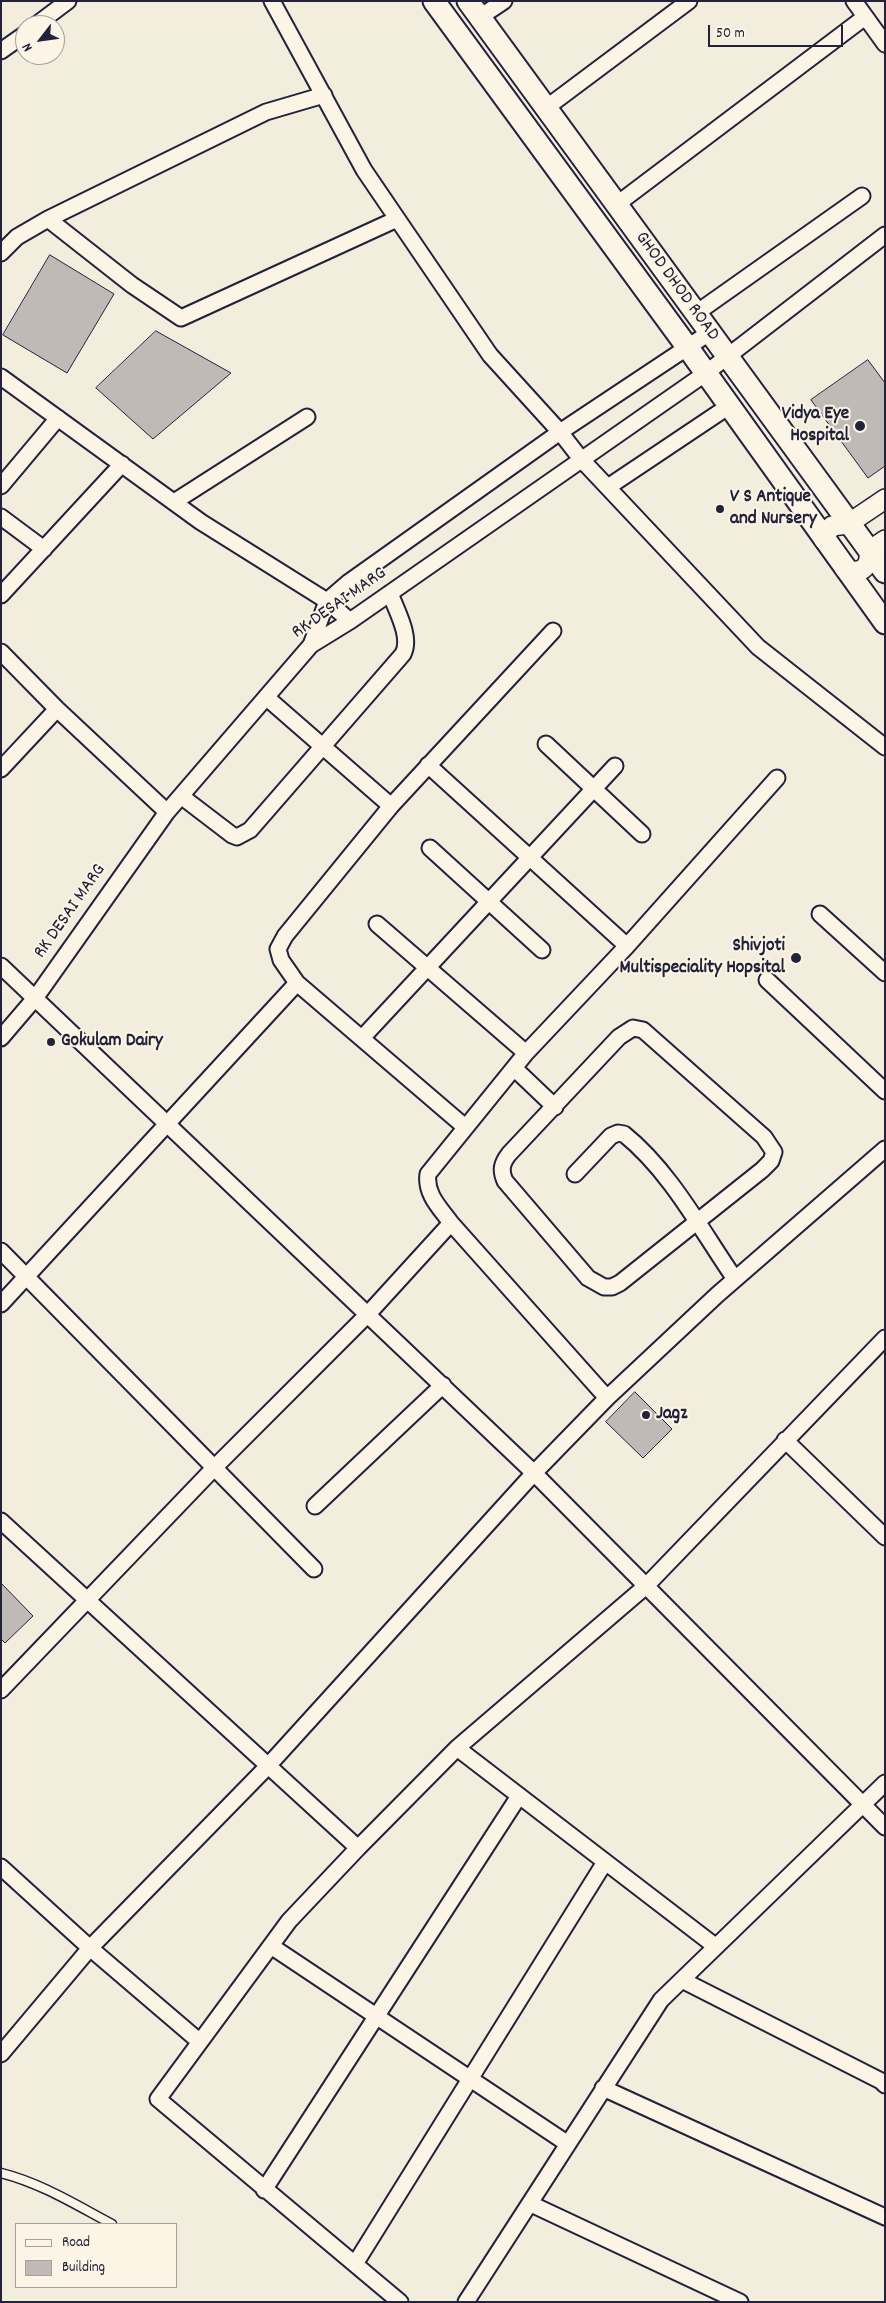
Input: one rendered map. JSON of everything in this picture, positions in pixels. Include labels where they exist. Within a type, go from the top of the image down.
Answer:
[{"type":"main road","points":[[434,1],[688,348],[845,570],[885,623]]},
{"type":"main road","name":"GHOD DHOD ROAD","points":[[474,9],[848,524],[877,545],[885,572]]},
{"type":"street","points":[[49,15],[68,1]]},
{"type":"street","points":[[272,1],[364,170],[490,355],[560,432],[581,459],[758,647],[885,747]]},
{"type":"street","points":[[474,9],[504,1]]},
{"type":"street","points":[[546,108],[689,1]]},
{"type":"street","points":[[854,1],[885,44]]},
{"type":"street","points":[[616,205],[865,17]]},
{"type":"street","points":[[1,52],[15,42]]},
{"type":"street","points":[[1,253],[17,237],[48,219],[266,112],[324,95]]},
{"type":"street","points":[[696,314],[862,196]]},
{"type":"street","points":[[48,219],[132,285],[181,318],[397,219]]},
{"type":"street","name":"RK DESAI MARG","points":[[1,1038],[36,997],[167,812],[311,644],[350,621],[706,373],[885,235]]},
{"type":"street","points":[[311,644],[327,600],[349,582],[560,432],[709,333]]},
{"type":"street","points":[[3,383],[58,418],[201,522],[327,600],[350,621]]},
{"type":"street","points":[[608,488],[729,406]]},
{"type":"street","points":[[174,502],[307,417]]},
{"type":"street","points":[[1,486],[58,418]]},
{"type":"street","points":[[1,595],[122,464]]},
{"type":"street","points":[[824,540],[832,526],[848,524],[885,499]]},
{"type":"street","points":[[1,517],[44,549]]},
{"type":"street","points":[[845,570],[856,572],[865,568],[877,545]]},
{"type":"street","points":[[181,796],[232,835],[244,836],[404,654],[406,640],[390,593]]},
{"type":"street","points":[[465,1127],[297,982],[281,960],[278,949],[285,936],[390,806],[553,631]]},
{"type":"street","points":[[1,652],[57,709],[167,812]]},
{"type":"street","points":[[266,697],[390,806]]},
{"type":"street","points":[[1,769],[57,709]]},
{"type":"street","points":[[546,744],[642,834]]},
{"type":"street","points":[[428,765],[627,946]]},
{"type":"street","points":[[362,1038],[615,766]]},
{"type":"street","points":[[607,1398],[451,1223],[429,1194],[426,1182],[428,1174],[526,1053],[627,946],[777,778]]},
{"type":"street","points":[[430,848],[542,950]]},
{"type":"street","points":[[820,914],[885,973]]},
{"type":"street","points":[[377,924],[526,1053]]},
{"type":"street","points":[[1,966],[36,997],[534,1473],[885,1827]]},
{"type":"street","points":[[767,980],[885,1091]]},
{"type":"street","points":[[1,1304],[297,982]]},
{"type":"street","points":[[633,1028],[642,1030],[764,1137],[774,1152],[771,1161],[762,1170],[696,1221],[620,1284],[612,1287],[604,1286],[588,1278],[505,1181],[502,1175],[503,1162],[509,1154],[619,1037],[633,1028]]},
{"type":"street","points":[[514,1068],[555,1107]]},
{"type":"street","points":[[575,1174],[611,1136],[618,1133],[624,1134],[663,1175],[735,1279]]},
{"type":"street","points":[[1,2054],[90,1948],[267,1767],[534,1473],[607,1398],[735,1279],[885,1149]]},
{"type":"street","points":[[1,1690],[215,1467],[368,1314],[451,1223]]},
{"type":"street","points":[[1,1251],[314,1569]]},
{"type":"street","points":[[400,2302],[264,2190],[158,2099],[290,1921],[358,1848],[457,1748],[646,1586],[885,1338]]},
{"type":"street","points":[[315,1506],[443,1386]]},
{"type":"street","points":[[785,1440],[885,1537]]},
{"type":"street","points":[[1,1521],[267,1767],[358,1848]]},
{"type":"street","points":[[457,1748],[716,1946]]},
{"type":"street","points":[[466,2302],[531,2204],[602,2088],[661,2000],[885,1783]]},
{"type":"street","points":[[264,2190],[519,1796]]},
{"type":"street","points":[[355,2264],[605,1862]]},
{"type":"street","points":[[1,1867],[90,1948],[200,2042]]},
{"type":"street","points":[[271,1946],[568,2144]]},
{"type":"street","points":[[682,1980],[883,2081]]},
{"type":"street","points":[[602,2088],[885,2216]]},
{"type":"street","points":[[531,2204],[740,2302]]},
{"type":"lane","points":[[1,2172],[17,2176],[56,2193],[110,2223]]},
{"type":"building","points":[[50,255],[114,294],[67,373],[3,335]]},
{"type":"building","points":[[156,331],[231,373],[153,439],[96,388]]},
{"type":"building","points":[[868,360],[885,383],[885,466],[868,478],[811,400]]},
{"type":"building","points":[[635,1392],[672,1429],[643,1458],[606,1422]]},
{"type":"building","points":[[1,1583],[33,1616],[5,1643],[1,1639]]},
{"type":"place","name":"Vidya Eye Hospital","points":[[860,426]]},
{"type":"place","name":"V S Antique and Nursery","points":[[720,509]]},
{"type":"place","name":"Shivjoti Multispeciality Hopsital","points":[[796,958]]},
{"type":"place","name":"Gokulam Dairy","points":[[51,1042]]},
{"type":"place","name":"Jagz","points":[[646,1415]]}]
